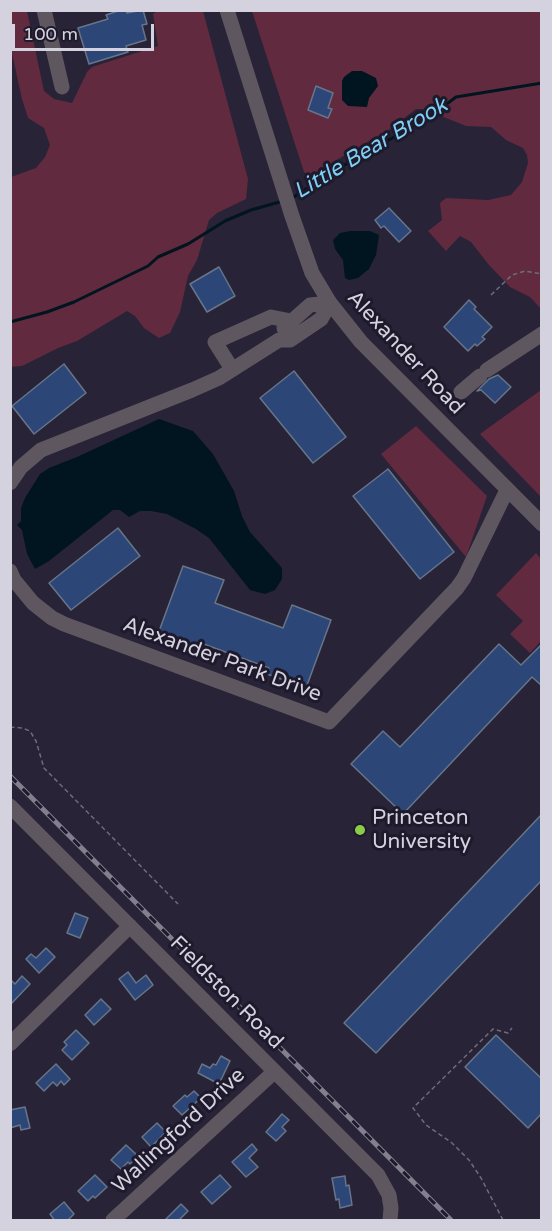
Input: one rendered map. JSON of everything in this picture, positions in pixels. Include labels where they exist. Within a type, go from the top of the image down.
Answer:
[{"type":"street","points":[[44,10],[62,87]]},
{"type":"street","name":"Alexander Road","points":[[227,10],[280,181],[312,273],[330,303],[362,342],[542,524]]},
{"type":"street","points":[[279,340],[281,331],[310,305],[330,303]]},
{"type":"street","points":[[10,483],[30,458],[52,444],[192,390],[279,340],[290,340],[321,319],[330,303]]},
{"type":"street","points":[[232,369],[215,342],[271,317],[291,321]]},
{"type":"street","points":[[461,392],[484,373],[542,334]]},
{"type":"street","name":"Alexander Park Drive","points":[[10,571],[14,580],[33,603],[51,618],[329,722],[457,588],[507,490]]},
{"type":"street","name":"Fieldston Road","points":[[10,806],[378,1175],[389,1195],[390,1221]]},
{"type":"street","points":[[10,1044],[129,926]]},
{"type":"street","name":"Wallingford Drive","points":[[113,1221],[274,1072]]},
{"type":"path","points":[[491,295],[507,278],[519,272],[542,274]]},
{"type":"path","points":[[10,727],[30,731],[36,741],[44,768],[178,904]]},
{"type":"path","points":[[503,1221],[482,1178],[469,1160],[452,1143],[426,1125],[413,1108],[493,1029],[508,1033],[513,1028]]},
{"type":"shaded area","points":[[11,10],[27,11],[44,91],[54,99],[72,103],[87,72],[92,67],[158,46],[153,14],[157,11],[203,11],[248,179],[246,199],[217,213],[209,220],[197,260],[188,276],[180,312],[170,333],[159,338],[144,328],[135,316],[127,311],[77,341],[22,366],[11,367],[11,177],[36,168],[45,157],[50,145],[44,128],[28,118],[22,99],[11,49]]},
{"type":"shaded area","points":[[252,11],[541,11],[541,309],[530,297],[510,287],[471,242],[460,236],[446,251],[428,231],[442,220],[440,203],[446,198],[488,200],[511,195],[522,182],[528,163],[523,148],[506,140],[491,127],[466,126],[424,109],[416,109],[390,129],[309,176],[304,172]]},
{"type":"shaded area","points":[[541,390],[541,497],[480,434]]},
{"type":"shaded area","points":[[416,426],[487,496],[466,557],[381,454]]},
{"type":"shaded area","points":[[536,553],[541,559],[541,641],[530,653],[510,634],[523,621],[496,595]]},
{"type":"water","points":[[352,71],[362,71],[376,78],[378,86],[369,98],[367,107],[348,106],[342,100],[342,81]]},
{"type":"water","points":[[370,231],[379,235],[376,255],[369,269],[358,278],[349,280],[345,278],[343,260],[335,249],[333,240],[340,233]]},
{"type":"water","points":[[159,419],[193,431],[213,454],[234,491],[250,532],[282,568],[282,579],[275,590],[265,594],[250,590],[209,538],[167,514],[151,511],[140,511],[129,517],[120,510],[113,510],[49,561],[35,569],[27,554],[22,530],[17,525],[21,521],[21,508],[25,498],[40,474]]},
{"type":"building","points":[[126,10],[127,13],[143,10],[147,24],[142,25],[146,40],[126,46],[128,52],[89,64],[78,28],[108,19],[106,15]]},
{"type":"building","points":[[316,86],[333,93],[328,108],[332,109],[328,118],[308,110]]},
{"type":"building","points":[[389,208],[411,231],[399,242],[384,226],[381,228],[375,220]]},
{"type":"building","points":[[219,267],[235,296],[207,312],[190,284]]},
{"type":"building","points":[[469,300],[476,307],[474,309],[492,327],[482,337],[485,339],[468,351],[444,327]]},
{"type":"building","points":[[64,364],[86,393],[34,434],[12,406]]},
{"type":"building","points":[[294,371],[346,437],[313,463],[260,398]]},
{"type":"building","points":[[498,375],[511,387],[495,403],[481,390],[477,391],[489,379]]},
{"type":"building","points":[[388,469],[454,552],[420,579],[353,496]]},
{"type":"building","points":[[118,528],[140,556],[71,610],[49,583]]},
{"type":"building","points":[[183,566],[224,580],[215,603],[283,628],[292,605],[331,620],[306,688],[267,674],[269,668],[201,643],[198,649],[158,634]]},
{"type":"building","points":[[499,644],[521,665],[542,644],[542,686],[532,677],[403,814],[351,764],[383,731],[400,747]]},
{"type":"building","points":[[542,814],[542,880],[376,1053],[344,1023]]},
{"type":"building","points":[[75,913],[88,918],[80,938],[67,933]]},
{"type":"building","points":[[46,948],[55,957],[39,973],[26,959],[31,954],[36,958]]},
{"type":"building","points":[[128,972],[136,983],[146,975],[153,985],[135,1000],[119,979]]},
{"type":"building","points":[[22,976],[30,984],[10,1005],[10,979],[15,984]]},
{"type":"building","points":[[101,999],[111,1009],[94,1025],[85,1015]]},
{"type":"building","points":[[76,1030],[89,1043],[72,1060],[62,1050],[67,1045],[64,1042]]},
{"type":"building","points":[[496,1035],[542,1079],[542,1113],[528,1128],[465,1067]]},
{"type":"building","points":[[221,1056],[230,1061],[219,1084],[198,1073],[202,1064],[210,1068],[213,1064],[216,1065]]},
{"type":"building","points":[[56,1064],[70,1079],[64,1085],[61,1081],[57,1086],[53,1082],[44,1091],[36,1083]]},
{"type":"building","points":[[194,1091],[201,1098],[182,1115],[173,1106],[185,1095],[187,1097]]},
{"type":"building","points":[[25,1107],[30,1128],[21,1130],[20,1125],[10,1128],[10,1110]]},
{"type":"building","points":[[282,1114],[289,1120],[282,1127],[286,1131],[276,1141],[266,1132]]},
{"type":"building","points":[[157,1123],[166,1132],[151,1147],[142,1137]]},
{"type":"building","points":[[252,1144],[257,1150],[249,1158],[258,1167],[246,1177],[232,1162]]},
{"type":"building","points":[[126,1145],[138,1156],[121,1169],[111,1160]]},
{"type":"building","points":[[95,1175],[107,1187],[88,1201],[78,1191]]},
{"type":"building","points":[[220,1175],[231,1187],[212,1204],[201,1192]]},
{"type":"building","points":[[345,1176],[352,1205],[340,1208],[339,1199],[336,1200],[332,1178]]},
{"type":"building","points":[[64,1202],[74,1214],[67,1221],[55,1221],[50,1214]]},
{"type":"building","points":[[181,1204],[188,1211],[178,1221],[164,1221]]},
{"type":"waterway","name":"Little Bear Brook","points":[[292,198],[351,161],[428,118],[456,97],[542,83]]},
{"type":"waterway","name":"Little Bear Brook","points":[[10,322],[74,302],[148,266],[158,257],[188,244],[225,221],[251,210],[283,201]]},
{"type":"railway","points":[[10,776],[451,1220]]},
{"type":"place","name":"Princeton University","points":[[360,830]]}]
